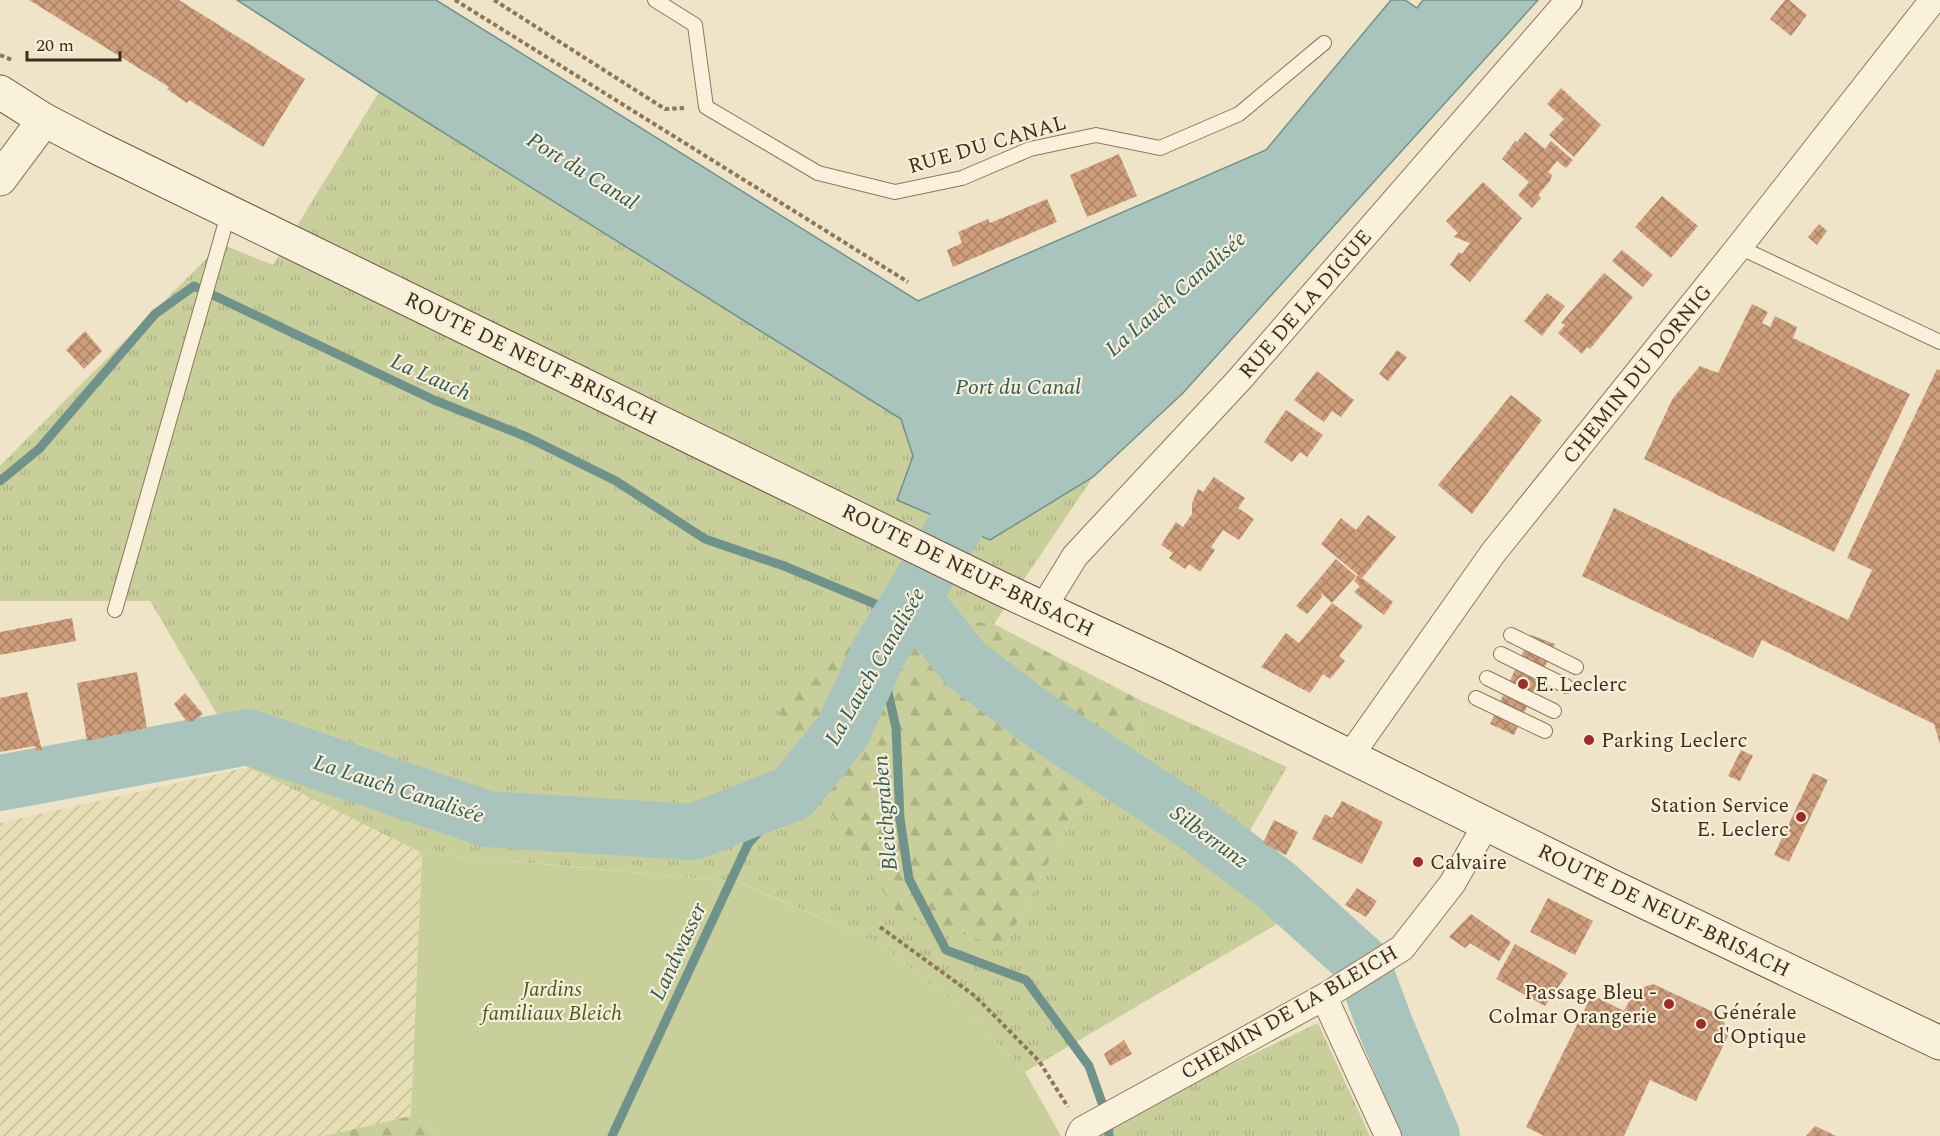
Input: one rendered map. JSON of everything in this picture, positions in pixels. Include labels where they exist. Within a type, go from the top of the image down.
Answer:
[{"type":"main road","name":"ROUTE DE NEUF-BRISACH","points":[[0,92],[44,120],[874,524],[1004,590],[1166,665],[1605,883],[1940,1043]]},
{"type":"main road","points":[[0,179],[44,120]]},
{"type":"street","name":"RUE DE LA DIGUE","points":[[1043,608],[1075,556],[1239,380],[1569,0]]},
{"type":"street","name":"CHEMIN DU DORNIG","points":[[1350,756],[1493,553],[1739,247],[1933,0]]},
{"type":"street","name":"CHEMIN DE LA BLEICH","points":[[1094,1125],[1335,991],[1402,948],[1452,884],[1487,823]]},
{"type":"street","points":[[1335,991],[1388,1136]]},
{"type":"lane","points":[[655,0],[695,25],[706,107]]},
{"type":"lane","name":"RUE DU CANAL","points":[[706,107],[818,173],[895,192],[962,178],[1030,149],[1096,135],[1160,148],[1239,114],[1324,43]]},
{"type":"lane","points":[[115,610],[230,211]]},
{"type":"lane","points":[[1739,247],[1940,342]]},
{"type":"lane","points":[[1511,635],[1576,667]]},
{"type":"lane","points":[[1501,654],[1566,686]]},
{"type":"lane","points":[[1487,678],[1554,711]]},
{"type":"lane","points":[[1476,698],[1545,731]]},
{"type":"path","points":[[455,0],[908,282]]},
{"type":"path","points":[[494,0],[665,108],[706,107]]},
{"type":"path","points":[[880,927],[975,996],[1039,1061],[1094,1125]]},
{"type":"shaded area","points":[[248,767],[422,853],[411,1116],[324,1136],[0,1136],[0,823]]},
{"type":"green space","points":[[379,92],[901,419],[913,456],[898,500],[990,540],[1093,477],[994,624],[876,609],[1005,946],[1076,809],[1135,761],[1142,701],[1287,767],[1229,866],[1284,920],[1025,1072],[984,1028],[881,944],[739,882],[422,853],[248,767],[150,601],[0,601],[0,466],[221,244],[273,265]]},
{"type":"green space","points":[[876,609],[994,624],[1142,701],[1135,761],[1076,809],[1005,946],[900,916],[821,798],[777,708]]},
{"type":"green space","name":"Jardins familiaux Bleich","points":[[422,853],[738,882],[881,944],[984,1028],[1025,1072],[1061,1136],[442,1136],[411,1116]]},
{"type":"green space","points":[[1318,1023],[1370,1136],[1081,1136]]},
{"type":"green space","points":[[411,1116],[442,1136],[324,1136]]},
{"type":"water","name":"Port du Canal","points":[[237,0],[436,0],[918,301],[1266,150],[1391,0],[1405,0],[1417,8],[1423,0],[1538,0],[1183,393],[1093,477],[990,540],[897,500],[913,456],[901,419],[379,92]]},
{"type":"building","points":[[29,0],[179,0],[305,79],[263,147],[189,100],[187,103],[167,89],[169,87]]},
{"type":"building","points":[[1785,0],[1789,0],[1807,15],[1791,36],[1770,19]]},
{"type":"building","points":[[1561,88],[1601,125],[1574,157],[1549,135],[1564,119],[1547,104]]},
{"type":"building","points":[[1525,132],[1545,149],[1551,141],[1573,160],[1566,168],[1557,161],[1548,172],[1552,175],[1550,181],[1538,195],[1541,198],[1532,208],[1518,195],[1529,182],[1502,159]]},
{"type":"building","points":[[1119,154],[1137,196],[1087,217],[1070,175]]},
{"type":"building","points":[[1483,182],[1522,218],[1470,282],[1450,265],[1459,252],[1462,254],[1470,243],[1454,237],[1458,233],[1446,221]]},
{"type":"building","points":[[1662,196],[1698,226],[1671,258],[1635,227]]},
{"type":"building","points":[[1047,199],[1057,222],[953,267],[947,250],[962,243],[958,232],[988,219],[990,223]]},
{"type":"building","points":[[1819,224],[1827,231],[1817,245],[1808,237]]},
{"type":"building","points":[[1622,250],[1653,275],[1643,287],[1612,261]]},
{"type":"building","points":[[1604,273],[1633,297],[1590,349],[1587,347],[1582,354],[1558,333],[1565,325],[1561,323]]},
{"type":"building","points":[[1547,293],[1565,306],[1542,336],[1524,321]]},
{"type":"building","points":[[1752,304],[1768,312],[1762,323],[1770,327],[1775,316],[1797,327],[1793,338],[1910,394],[1834,552],[1644,459],[1673,398],[1700,366],[1718,373]]},
{"type":"building","points":[[85,331],[102,351],[84,369],[66,350]]},
{"type":"building","points":[[1397,350],[1407,357],[1388,381],[1379,374]]},
{"type":"building","points":[[1937,369],[1940,370],[1940,744],[1934,724],[1762,640],[1753,658],[1582,576],[1614,508],[1848,620],[1872,570],[1847,558]]},
{"type":"building","points":[[1317,371],[1354,400],[1341,417],[1332,411],[1324,422],[1294,400]]},
{"type":"building","points":[[1511,395],[1542,420],[1472,514],[1438,485]]},
{"type":"building","points":[[1286,410],[1323,435],[1307,457],[1300,452],[1292,462],[1264,442]]},
{"type":"building","points":[[1214,477],[1245,498],[1238,508],[1254,519],[1239,540],[1223,530],[1211,547],[1215,550],[1200,572],[1189,564],[1185,569],[1169,558],[1173,553],[1161,545],[1176,522],[1183,527],[1192,514],[1192,503],[1198,489],[1203,492]]},
{"type":"building","points":[[1368,515],[1396,537],[1362,578],[1393,602],[1384,615],[1354,592],[1360,586],[1354,581],[1358,575],[1321,544],[1341,518],[1356,530]]},
{"type":"building","points":[[1336,559],[1356,576],[1332,603],[1321,593],[1322,597],[1307,614],[1296,606]]},
{"type":"building","points":[[1332,603],[1363,626],[1339,656],[1345,661],[1330,679],[1323,674],[1310,693],[1261,667],[1286,633],[1299,643]]},
{"type":"building","points":[[72,618],[76,641],[0,655],[0,632]]},
{"type":"building","name":"E. Leclerc","points":[[1531,635],[1555,644],[1514,735],[1490,724]]},
{"type":"building","points":[[137,672],[147,728],[87,741],[77,683]]},
{"type":"building","points":[[27,692],[42,750],[36,751],[35,746],[0,752],[0,698]]},
{"type":"building","points":[[185,693],[203,714],[193,721],[187,722],[174,704]]},
{"type":"building","points":[[1741,750],[1753,756],[1740,781],[1728,776]]},
{"type":"building","name":"Station Service E. Leclerc","points":[[1813,773],[1828,780],[1789,862],[1774,855]]},
{"type":"building","points":[[1342,801],[1383,822],[1362,864],[1312,839],[1325,814],[1332,818]]},
{"type":"building","points":[[1274,820],[1298,832],[1286,855],[1263,843]]},
{"type":"building","points":[[1357,888],[1377,901],[1366,917],[1345,905]]},
{"type":"building","points":[[1548,898],[1593,921],[1575,955],[1530,932]]},
{"type":"building","points":[[1471,914],[1511,942],[1499,961],[1470,943],[1465,948],[1449,937]]},
{"type":"building","points":[[1515,944],[1568,973],[1545,1006],[1496,979]]},
{"type":"building","points":[[1653,984],[1722,1016],[1728,1036],[1696,1101],[1650,1080],[1624,1136],[1544,1136],[1526,1127],[1592,995],[1624,1011],[1635,990]]},
{"type":"building","points":[[1124,1040],[1132,1054],[1110,1066],[1104,1054]]},
{"type":"building","points":[[1815,1126],[1836,1136],[1806,1136]]},
{"type":"waterway","name":"La Lauch","points":[[0,481],[39,449],[155,314],[194,286],[434,400],[527,437],[616,481],[705,539],[784,566],[902,615]]},
{"type":"waterway","name":"La Lauch Canalisée","points":[[0,783],[248,737],[487,819],[693,832],[793,793],[843,731],[879,652],[995,462]]},
{"type":"waterway","name":"Silberrunz","points":[[912,598],[966,665],[1046,725],[1194,823],[1277,886],[1362,963],[1387,1030],[1432,1136]]},
{"type":"waterway","name":"Bleichgraben","points":[[879,652],[896,728],[900,819],[909,879],[946,950],[1026,980],[1089,1066],[1108,1120],[1109,1136]]},
{"type":"waterway","name":"Landwasser","points":[[612,1136],[748,844],[793,793]]},
{"type":"place","name":"E. Leclerc","points":[[1523,684]]},
{"type":"place","name":"Parking Leclerc","points":[[1589,740]]},
{"type":"place","name":"Station Service E. Leclerc","points":[[1801,817]]},
{"type":"place","name":"Calvaire","points":[[1418,862]]},
{"type":"place","name":"Passage Bleu - Colmar Orangerie","points":[[1669,1004]]},
{"type":"place","name":"Générale d'Optique","points":[[1701,1024]]}]
